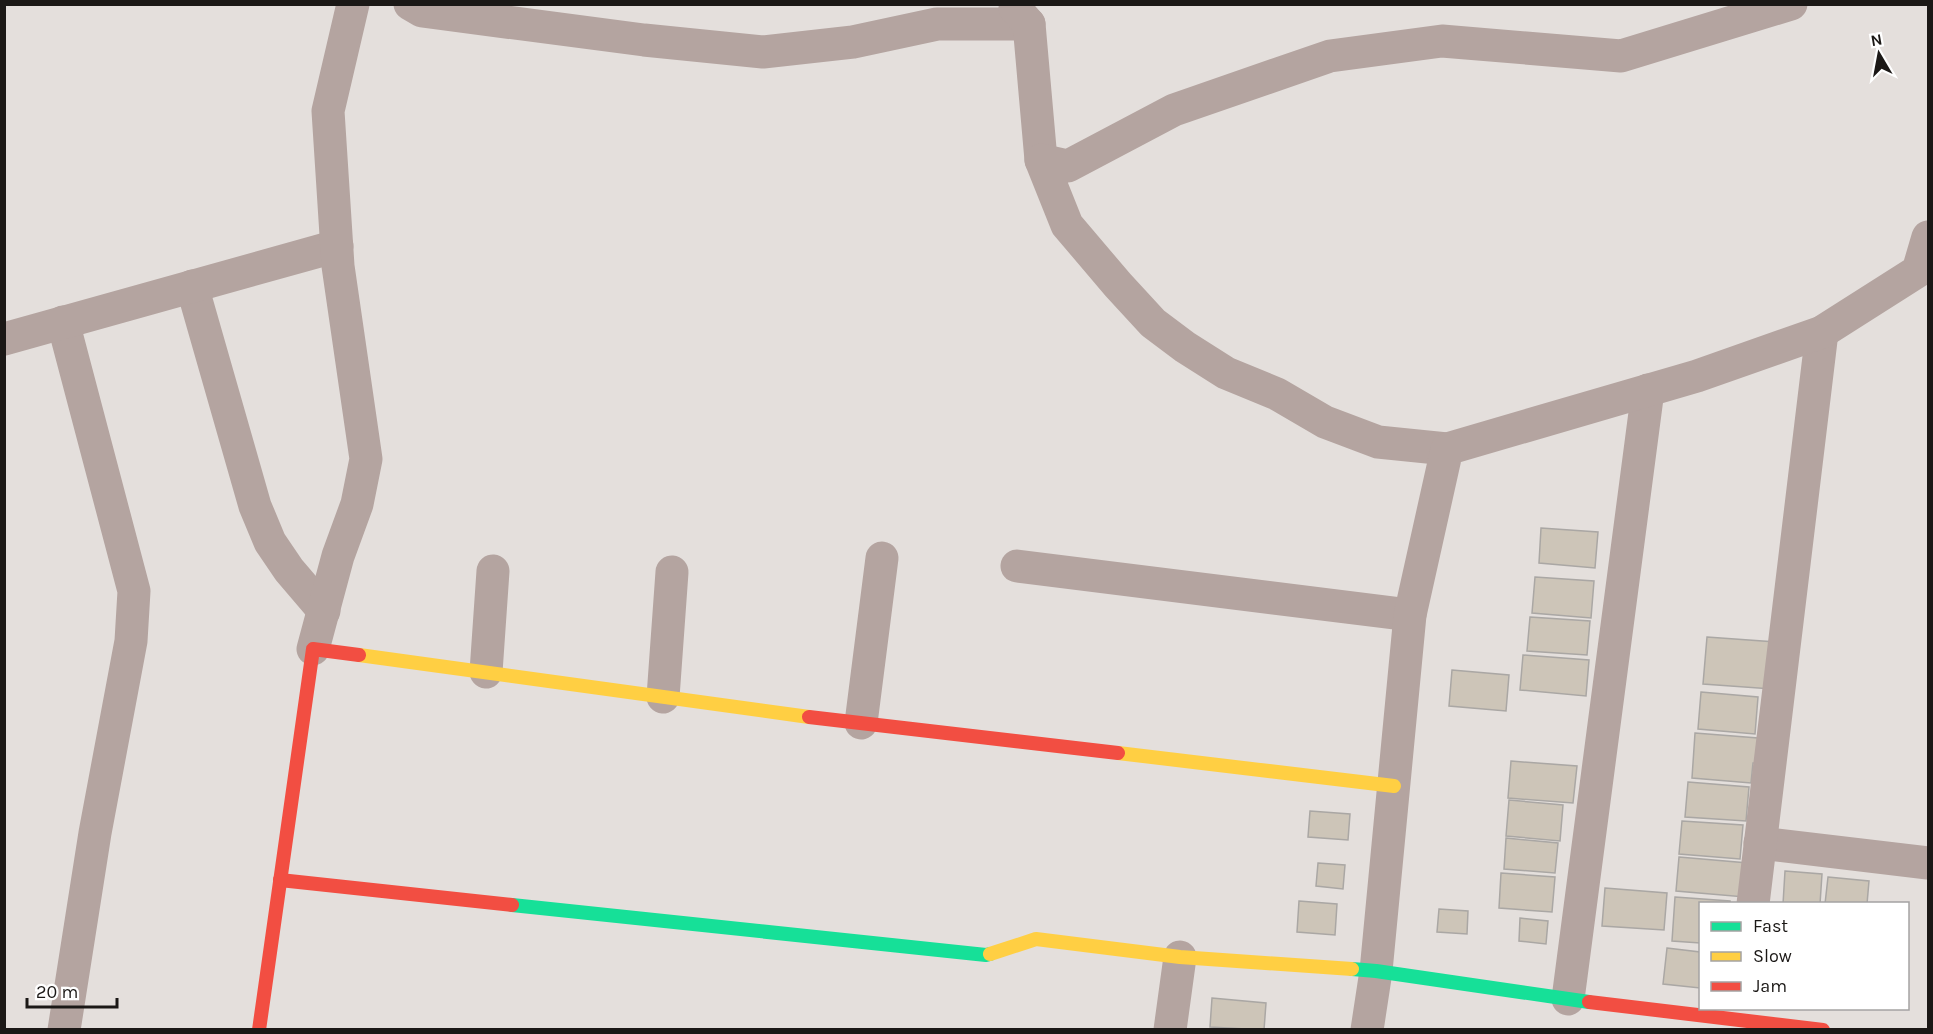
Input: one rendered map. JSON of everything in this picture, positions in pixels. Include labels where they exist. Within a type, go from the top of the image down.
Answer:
[{"type":"street","points":[[259,1029],[313,649],[338,556],[357,504],[366,459],[337,246],[328,111],[352,4]]},
{"type":"street","points":[[410,4],[422,11],[527,26],[763,52],[853,42],[937,24],[1021,14],[1041,160],[1067,225],[1153,323],[1185,347],[1226,373],[1277,394],[1325,422],[1378,442],[1448,449],[1697,376],[1822,332],[1918,271],[1929,237]]},
{"type":"street","points":[[1041,160],[1068,166],[1174,110],[1330,56],[1442,41],[1621,56],[1791,4]]},
{"type":"street","points":[[4,339],[337,246]]},
{"type":"street","points":[[192,286],[255,506],[270,542],[324,610]]},
{"type":"street","points":[[63,322],[134,591],[131,641],[95,833],[64,1029]]},
{"type":"street","points":[[1753,902],[1822,332]]},
{"type":"street","points":[[1568,999],[1648,390]]},
{"type":"street","points":[[1367,1029],[1376,971],[1410,615],[1448,449]]},
{"type":"street","points":[[861,723],[882,558]]},
{"type":"street","points":[[1017,566],[1410,615]]},
{"type":"street","points":[[486,672],[493,571]]},
{"type":"street","points":[[663,697],[672,572]]},
{"type":"street","points":[[313,649],[861,723],[1394,786]]},
{"type":"street","points":[[1760,843],[1928,862]]},
{"type":"street","points":[[280,880],[986,956],[1036,939],[1180,957],[1376,971],[1568,999],[1740,1015],[1823,1029]]},
{"type":"street","points":[[1170,1029],[1180,957]]},
{"type":"building","points":[[1541,528],[1598,532],[1595,568],[1539,563]]},
{"type":"building","points":[[1535,577],[1594,581],[1591,618],[1532,613]]},
{"type":"building","points":[[1530,617],[1590,621],[1587,655],[1527,651]]},
{"type":"building","points":[[1707,637],[1776,642],[1772,689],[1703,684]]},
{"type":"building","points":[[1523,655],[1589,660],[1586,696],[1520,690]]},
{"type":"building","points":[[1452,670],[1509,675],[1506,711],[1449,706]]},
{"type":"building","points":[[1701,692],[1758,697],[1755,734],[1698,729]]},
{"type":"building","points":[[1695,733],[1758,738],[1756,763],[1753,763],[1751,783],[1692,778]]},
{"type":"building","points":[[1511,761],[1577,766],[1573,803],[1508,798]]},
{"type":"building","points":[[1688,782],[1749,787],[1746,821],[1685,817]]},
{"type":"building","points":[[1509,800],[1563,805],[1560,841],[1506,836]]},
{"type":"building","points":[[1310,811],[1350,814],[1348,840],[1308,837]]},
{"type":"building","points":[[1682,821],[1743,825],[1740,859],[1679,854]]},
{"type":"building","points":[[1506,838],[1558,843],[1555,873],[1504,869]]},
{"type":"building","points":[[1679,857],[1748,863],[1745,897],[1676,891]]},
{"type":"building","points":[[1318,863],[1345,865],[1343,889],[1316,886]]},
{"type":"building","points":[[1785,871],[1822,874],[1820,902],[1783,902]]},
{"type":"building","points":[[1501,873],[1555,877],[1552,912],[1499,908]]},
{"type":"building","points":[[1828,877],[1869,881],[1867,902],[1825,902]]},
{"type":"building","points":[[1605,888],[1667,893],[1664,930],[1602,926]]},
{"type":"building","points":[[1675,897],[1730,901],[1699,902],[1699,943],[1672,941]]},
{"type":"building","points":[[1299,901],[1337,904],[1335,935],[1297,932]]},
{"type":"building","points":[[1439,909],[1468,911],[1467,934],[1437,932]]},
{"type":"building","points":[[1520,918],[1548,921],[1546,944],[1519,941]]},
{"type":"building","points":[[1667,948],[1699,952],[1699,988],[1663,984]]},
{"type":"building","points":[[1212,998],[1266,1003],[1264,1030],[1210,1027]]},
{"type":"traffic: fast","points":[[512,905],[990,954]]},
{"type":"traffic: fast","points":[[1352,969],[1589,1002]]},
{"type":"traffic: slow","points":[[359,655],[809,717]]},
{"type":"traffic: slow","points":[[1118,753],[1394,786]]},
{"type":"traffic: slow","points":[[990,954],[1036,939],[1180,957],[1352,969]]},
{"type":"traffic: jam","points":[[259,1030],[313,649],[359,655]]},
{"type":"traffic: jam","points":[[809,717],[1118,753]]},
{"type":"traffic: jam","points":[[280,880],[512,905]]},
{"type":"traffic: jam","points":[[1589,1002],[1823,1030]]}]
